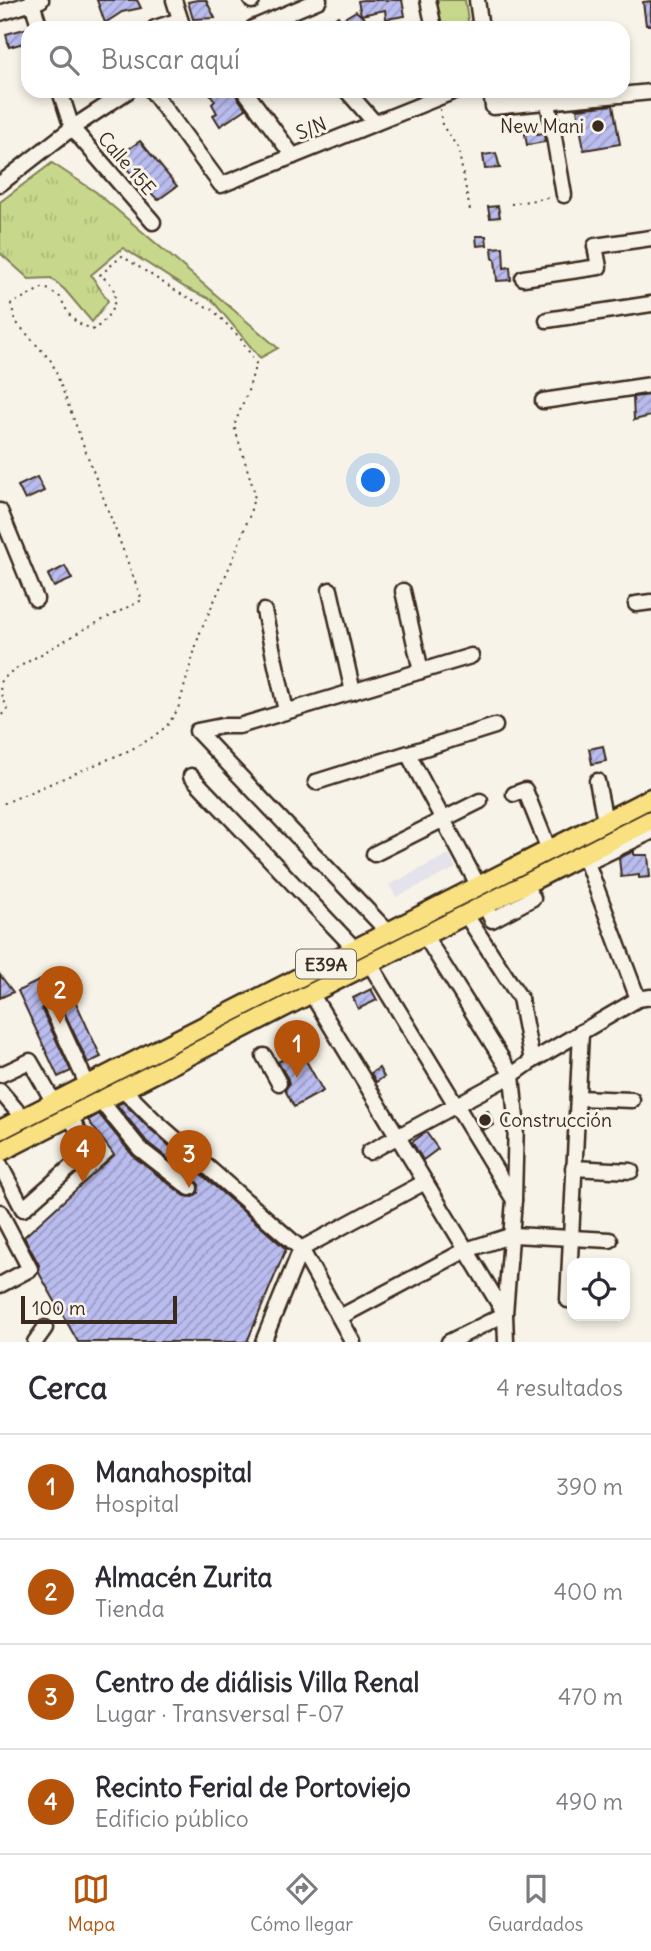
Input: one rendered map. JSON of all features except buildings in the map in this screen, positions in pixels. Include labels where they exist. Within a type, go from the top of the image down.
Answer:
[{"type":"main road","name":"E39A","points":[[0,1129],[651,798]]},
{"type":"main road","name":"E39A","points":[[0,1152],[524,885],[588,856],[651,820]]},
{"type":"main road","points":[[323,965],[332,983]]},
{"type":"street","points":[[174,0],[181,21]]},
{"type":"street","points":[[269,21],[318,0]]},
{"type":"street","points":[[428,0],[432,21]]},
{"type":"street","points":[[477,0],[480,21]]},
{"type":"street","points":[[0,13],[35,1],[39,21]]},
{"type":"street","points":[[281,16],[286,21]]},
{"type":"street","points":[[630,94],[651,92]]},
{"type":"street","points":[[62,98],[72,128]]},
{"type":"street","points":[[1,182],[72,128],[117,98]]},
{"type":"street","name":"S/N","points":[[157,98],[221,185],[436,98]]},
{"type":"street","points":[[250,98],[293,156]]},
{"type":"street","points":[[352,98],[375,123]]},
{"type":"street","points":[[492,98],[494,107],[589,98]]},
{"type":"street","points":[[548,102],[564,195]]},
{"type":"street","name":"Calle 15E","points":[[72,128],[153,222]]},
{"type":"street","points":[[523,278],[599,267],[595,246],[651,238]]},
{"type":"street","points":[[547,320],[651,304]]},
{"type":"street","points":[[543,401],[651,385]]},
{"type":"street","points":[[1,514],[36,599]]},
{"type":"street","points":[[330,590],[353,692]]},
{"type":"street","points":[[403,591],[421,671]]},
{"type":"street","points":[[264,611],[286,711]]},
{"type":"street","points":[[388,932],[197,731],[239,726],[471,656]]},
{"type":"street","points":[[316,782],[495,726]]},
{"type":"street","points":[[408,754],[478,885]]},
{"type":"street","points":[[191,776],[355,949]]},
{"type":"street","points":[[597,781],[605,821]]},
{"type":"street","points":[[514,793],[525,790],[549,850]]},
{"type":"street","points":[[374,853],[480,801]]},
{"type":"street","points":[[616,849],[651,832]]},
{"type":"street","points":[[369,1152],[512,1075],[581,1032],[645,998],[588,856],[651,845]]},
{"type":"street","points":[[466,915],[520,998],[532,1061]]},
{"type":"street","points":[[425,936],[512,1075],[516,1119],[513,1236],[505,1314],[506,1342]]},
{"type":"street","points":[[370,964],[514,1200]]},
{"type":"street","points":[[311,993],[505,1314]]},
{"type":"street","points":[[51,1006],[88,1086]]},
{"type":"street","points":[[569,1258],[581,1032]]},
{"type":"street","points":[[264,1056],[279,1083]]},
{"type":"street","points":[[0,1075],[30,1061],[49,1094]]},
{"type":"street","points":[[122,1088],[154,1120],[301,1249],[353,1342]]},
{"type":"street","points":[[0,1091],[23,1118]]},
{"type":"street","points":[[578,1098],[632,1100]]},
{"type":"street","points":[[100,1100],[140,1149],[190,1188]]},
{"type":"street","points":[[0,1166],[23,1209],[90,1150],[69,1116]]},
{"type":"street","points":[[573,1168],[631,1171]]},
{"type":"street","points":[[263,1342],[301,1249],[425,1182]]},
{"type":"street","points":[[0,1212],[30,1269],[0,1285]]},
{"type":"street","points":[[340,1317],[466,1250],[513,1236],[610,1240]]},
{"type":"street","points":[[449,1342],[505,1314]]},
{"type":"street","points":[[35,1342],[45,1328]]},
{"type":"path","points":[[445,98],[442,125],[458,148],[470,210]]},
{"type":"path","points":[[511,204],[564,195]]},
{"type":"path","points":[[0,682],[12,671],[81,631],[142,600],[52,362],[16,322],[11,304],[44,287],[60,297],[76,322],[94,330],[108,317],[115,303],[113,287],[100,275],[122,256],[179,293],[213,310],[240,338],[256,363],[234,426],[255,494],[250,517],[199,635],[178,709],[167,726],[150,740],[130,750],[0,805]]},
{"type":"path","points":[[0,688],[7,709],[0,717]]},
{"type":"shaded area","points":[[449,854],[456,868],[396,897],[389,885]]},
{"type":"green space","points":[[435,0],[465,0],[468,21],[440,21]]},
{"type":"green space","points":[[52,163],[96,192],[278,348],[260,358],[212,300],[186,288],[123,248],[91,275],[108,301],[92,322],[51,278],[29,279],[0,253],[0,202]]},
{"type":"place","name":"New Mani","points":[[598,126]]},
{"type":"place","name":"Almacén Zurita","points":[[60,1024]]},
{"type":"place","name":"Manahospital","points":[[297,1078]]},
{"type":"place","name":"Construcción","points":[[485,1120]]},
{"type":"place","name":"Recinto Ferial de Portoviejo","points":[[83,1183]]},
{"type":"place","name":"Centro de diálisis Villa Renal","points":[[189,1188]]}]
